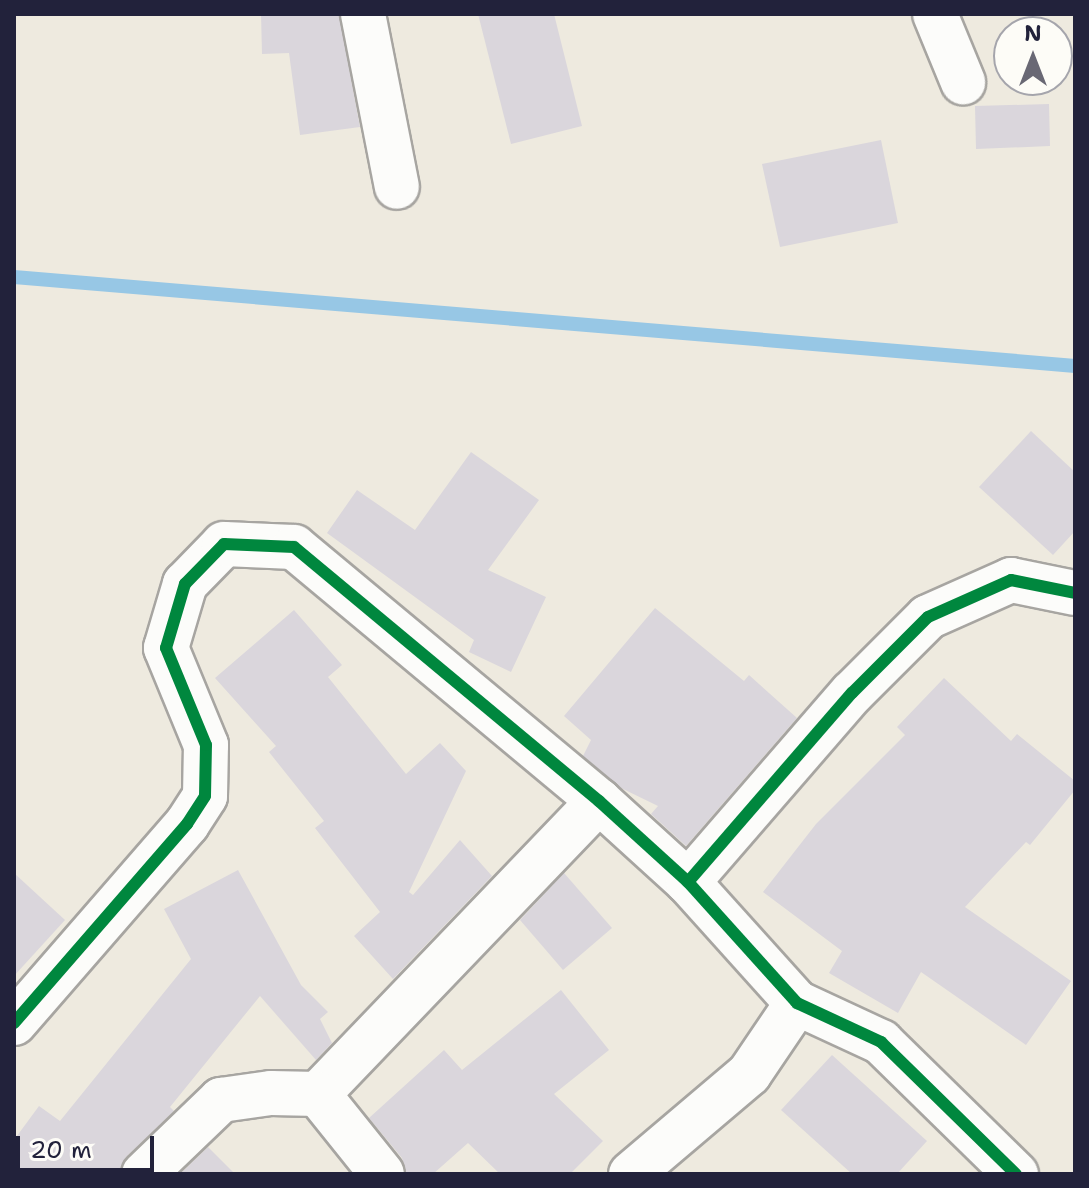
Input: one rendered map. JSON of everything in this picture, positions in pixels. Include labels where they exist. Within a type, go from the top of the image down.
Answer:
[{"type":"street","points":[[363,14],[397,187]]},
{"type":"street","points":[[935,14],[963,82]]},
{"type":"street","points":[[14,1023],[187,824],[205,796],[206,745],[166,648],[185,584],[224,544],[294,547],[599,801],[688,882],[797,1003],[881,1042],[1016,1174]]},
{"type":"street","points":[[688,882],[852,693],[928,617],[1011,580],[1075,593]]},
{"type":"street","points":[[144,1174],[221,1100],[318,1094],[599,801]]},
{"type":"street","points":[[631,1174],[749,1074],[797,1003]]},
{"type":"street","points":[[318,1094],[382,1174]]},
{"type":"building","points":[[261,14],[339,14],[360,127],[300,135],[289,53],[262,54]]},
{"type":"building","points":[[478,14],[554,14],[582,126],[511,144]]},
{"type":"building","points":[[1049,104],[1050,146],[976,149],[975,106]]},
{"type":"building","points":[[881,140],[898,223],[780,247],[762,164]]},
{"type":"building","points":[[1031,431],[1075,472],[1075,531],[1053,555],[979,487]]},
{"type":"building","points":[[471,452],[539,500],[488,570],[546,597],[511,672],[469,652],[474,640],[327,533],[357,490],[415,530]]},
{"type":"building","points":[[655,608],[744,681],[749,675],[797,718],[686,846],[651,814],[658,806],[621,788],[583,756],[591,740],[564,716]]},
{"type":"building","points":[[294,610],[342,665],[328,677],[406,774],[440,743],[466,771],[409,892],[413,895],[460,840],[492,876],[393,979],[354,936],[380,912],[315,828],[324,821],[269,752],[276,746],[215,678]]},
{"type":"building","points":[[944,678],[1011,741],[1017,734],[1075,781],[1075,790],[1030,845],[1026,842],[965,907],[1071,981],[1026,1045],[921,972],[898,1013],[829,973],[842,951],[763,892],[816,824],[905,735],[897,727]]},
{"type":"building","points":[[238,870],[301,985],[328,1012],[320,1019],[332,1043],[316,1060],[260,996],[170,1107],[174,1111],[126,1157],[120,1174],[14,1174],[14,1140],[39,1106],[60,1121],[191,959],[164,909]]},
{"type":"building","points":[[14,873],[65,920],[14,976]]},
{"type":"building","points":[[564,873],[612,928],[563,970],[520,920]]},
{"type":"building","points":[[561,990],[609,1050],[554,1094],[603,1141],[570,1174],[500,1174],[468,1143],[433,1174],[406,1174],[402,1158],[369,1118],[444,1050],[462,1070]]},
{"type":"building","points":[[832,1055],[927,1141],[897,1174],[852,1174],[781,1110]]},
{"type":"building","points":[[208,1147],[235,1174],[180,1174]]},
{"type":"waterway","points":[[14,277],[1075,366]]},
{"type":"cycle path","points":[[14,1023],[187,824],[205,796],[206,745],[166,648],[185,584],[224,544],[294,547],[599,801],[688,882],[797,1003],[881,1042],[1016,1174]]},
{"type":"cycle path","points":[[688,882],[852,693],[928,617],[1011,580],[1075,593]]}]
